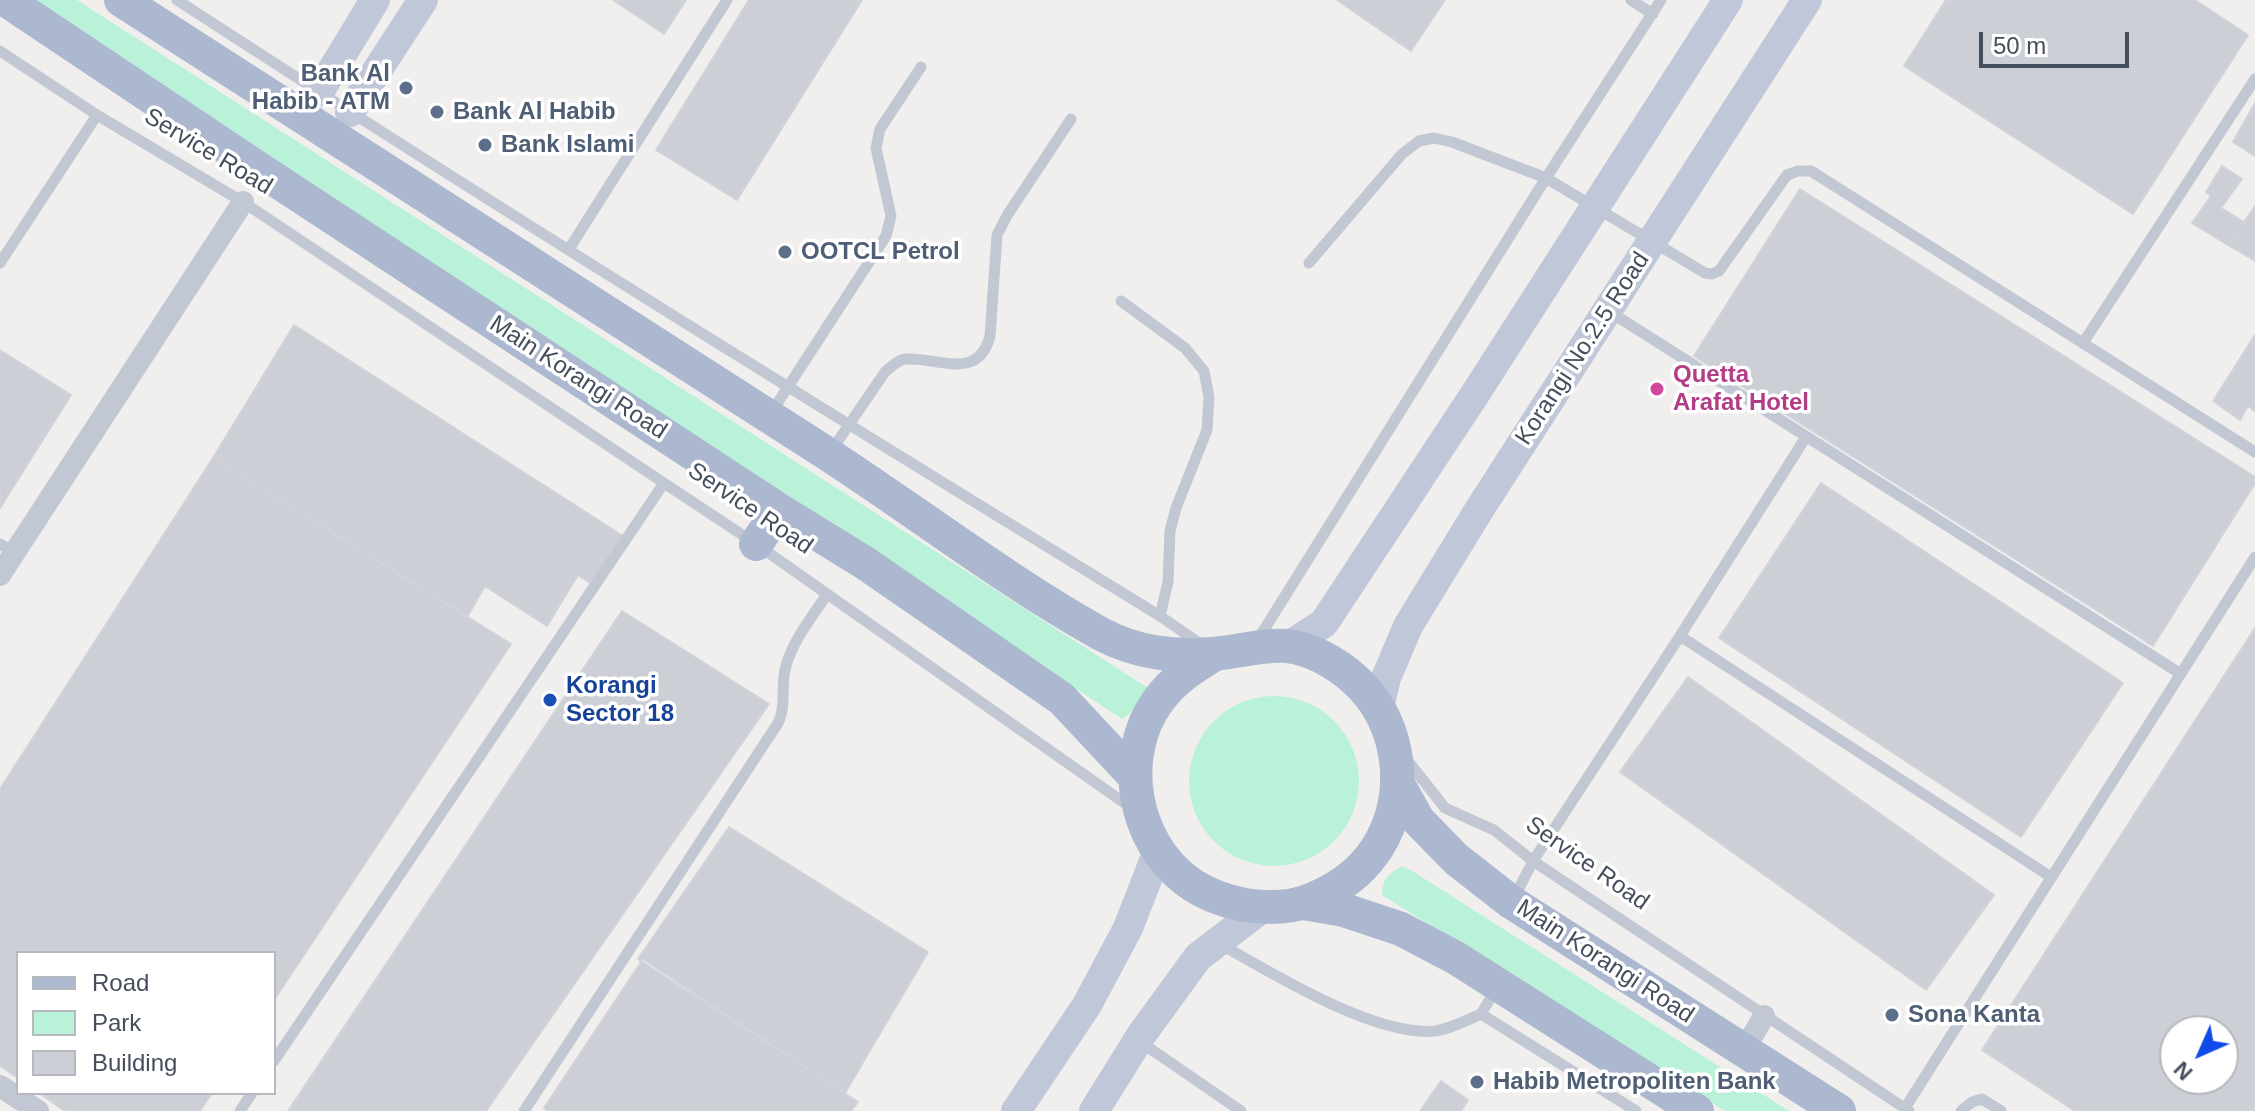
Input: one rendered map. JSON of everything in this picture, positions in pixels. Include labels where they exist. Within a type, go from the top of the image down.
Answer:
[{"type":"main road","name":"Main Korangi Road","points":[[6,0],[779,510],[865,563],[1062,699],[1134,776]]},
{"type":"main road","points":[[121,0],[1107,637],[1154,654],[1215,654],[1289,646],[1325,658],[1356,679],[1379,708],[1394,743],[1398,784],[1390,823],[1370,859],[1340,886],[1303,903]]},
{"type":"main road","points":[[319,92],[375,0]]},
{"type":"main road","points":[[350,112],[423,0]]},
{"type":"main road","points":[[1289,646],[1324,623],[1596,208],[1728,0]]},
{"type":"main road","name":"Korangi No.2.5 Road","points":[[1379,708],[1386,678],[1408,626],[1479,510],[1807,0]]},
{"type":"main road","points":[[756,544],[779,510]]},
{"type":"main road","points":[[1215,654],[1182,674],[1156,703],[1140,738],[1134,776],[1140,814],[1158,851],[1186,880],[1222,900],[1262,908],[1303,903],[1344,910],[1401,929],[1456,958],[1697,1111]]},
{"type":"main road","name":"Main Korangi Road","points":[[1398,784],[1418,820],[1456,859],[1511,902],[1839,1111]]},
{"type":"main road","points":[[1016,1111],[1087,1005],[1128,928],[1158,851]]},
{"type":"main road","points":[[1094,1111],[1138,1040],[1198,957],[1262,908]]},
{"type":"street","points":[[0,575],[7,548],[243,202]]},
{"type":"street","points":[[1744,1050],[1764,1016]]},
{"type":"street","points":[[0,1086],[38,1111]]},
{"type":"lane","points":[[177,0],[847,424],[1160,616],[1215,654]]},
{"type":"lane","points":[[569,249],[727,0]]},
{"type":"lane","points":[[1631,0],[1653,14]]},
{"type":"lane","points":[[1252,649],[1661,0]]},
{"type":"lane","name":"Service Road","points":[[0,51],[97,115],[243,202],[756,544],[1140,814]]},
{"type":"lane","points":[[769,417],[886,236],[891,216],[876,148],[877,139],[880,129],[921,67]]},
{"type":"lane","points":[[2083,343],[2255,79]]},
{"type":"lane","points":[[0,263],[97,115]]},
{"type":"lane","points":[[828,455],[885,372],[904,358],[961,364],[973,360],[988,345],[997,235],[1071,119]]},
{"type":"lane","points":[[1309,263],[1402,154],[1419,141],[1434,138],[1546,178],[1705,273],[1712,274],[1719,271],[1787,175],[1811,171],[2255,452]]},
{"type":"lane","points":[[1121,301],[1185,348],[1204,371],[1209,397],[1207,430],[1170,531],[1168,582],[1160,616]]},
{"type":"lane","points":[[1608,310],[2181,674]]},
{"type":"lane","points":[[1511,902],[1533,861],[1806,437]]},
{"type":"lane","points":[[276,1058],[664,483]]},
{"type":"lane","points":[[1907,1110],[2255,557]]},
{"type":"lane","points":[[524,1111],[778,723],[782,714],[785,668],[792,650],[827,594]]},
{"type":"lane","points":[[1680,636],[2051,877]]},
{"type":"lane","name":"Service Road","points":[[1394,743],[1445,808],[1494,830],[1533,861],[1907,1110]]},
{"type":"lane","points":[[1217,942],[1343,1009],[1391,1027],[1416,1031],[1437,1031],[1481,1014],[1499,985]]},
{"type":"lane","points":[[1481,1014],[1636,1111]]},
{"type":"lane","points":[[1138,1040],[1241,1111]]},
{"type":"lane","points":[[1961,1111],[1982,1099],[2001,1111]]},
{"type":"green space","points":[[27,0],[77,0],[1148,688],[1136,709],[1122,719]]},
{"type":"green space","points":[[1274,696],[1307,702],[1334,721],[1353,748],[1359,781],[1353,814],[1334,841],[1307,860],[1274,866],[1241,860],[1214,841],[1195,814],[1189,781],[1195,748],[1214,721],[1241,702]]},
{"type":"green space","points":[[1402,866],[1789,1111],[1725,1111],[1382,895],[1387,877]]},
{"type":"building","points":[[613,0],[686,0],[664,34]]},
{"type":"building","points":[[749,0],[862,0],[737,200],[656,150]]},
{"type":"building","points":[[1337,0],[1445,0],[1411,51]]},
{"type":"building","points":[[1946,0],[2195,0],[2248,35],[2133,214],[1904,66]]},
{"type":"building","points":[[2255,103],[2255,156],[2233,142]]},
{"type":"building","points":[[2222,166],[2242,179],[2221,208],[2244,222],[2228,245],[2192,223],[2211,196],[2206,192]]},
{"type":"building","points":[[1800,189],[2255,477],[2255,483],[2153,646],[1694,356]]},
{"type":"building","points":[[2255,206],[2255,261],[2228,245]]},
{"type":"building","points":[[294,325],[623,536],[593,585],[578,575],[547,626],[485,586],[467,617],[213,458]]},
{"type":"building","points":[[2255,335],[2255,411],[2248,406],[2240,420],[2213,401]]},
{"type":"building","points":[[0,350],[71,395],[0,508]]},
{"type":"building","points":[[213,458],[511,644],[276,997],[276,951],[16,951],[16,1077],[0,1066],[0,789]]},
{"type":"building","points":[[1821,483],[2123,683],[2021,837],[1719,638]]},
{"type":"building","points":[[622,611],[769,704],[486,1111],[288,1111]]},
{"type":"building","points":[[2255,628],[2255,1111],[2075,1111],[1982,1050]]},
{"type":"building","points":[[1688,677],[1994,895],[1926,990],[1620,772]]},
{"type":"building","points":[[729,827],[928,952],[845,1093],[638,959]]},
{"type":"building","points":[[643,959],[858,1102],[851,1111],[549,1111],[544,1108]]},
{"type":"building","points":[[1441,1081],[1468,1100],[1461,1111],[1420,1111]]},
{"type":"building","points":[[42,1095],[211,1095],[200,1111],[65,1111]]},
{"type":"place","name":"Bank Al Habib - ATM","points":[[406,88]]},
{"type":"place","name":"Bank Al Habib","points":[[437,112]]},
{"type":"place","name":"Bank Islami","points":[[485,145]]},
{"type":"place","name":"OOTCL Petrol","points":[[785,252]]},
{"type":"place","name":"Quetta Arafat Hotel","points":[[1657,389]]},
{"type":"place","name":"Korangi Sector 18","points":[[550,700]]},
{"type":"place","name":"Sona Kanta","points":[[1892,1015]]},
{"type":"place","name":"Habib Metropoliten Bank","points":[[1477,1082]]}]
